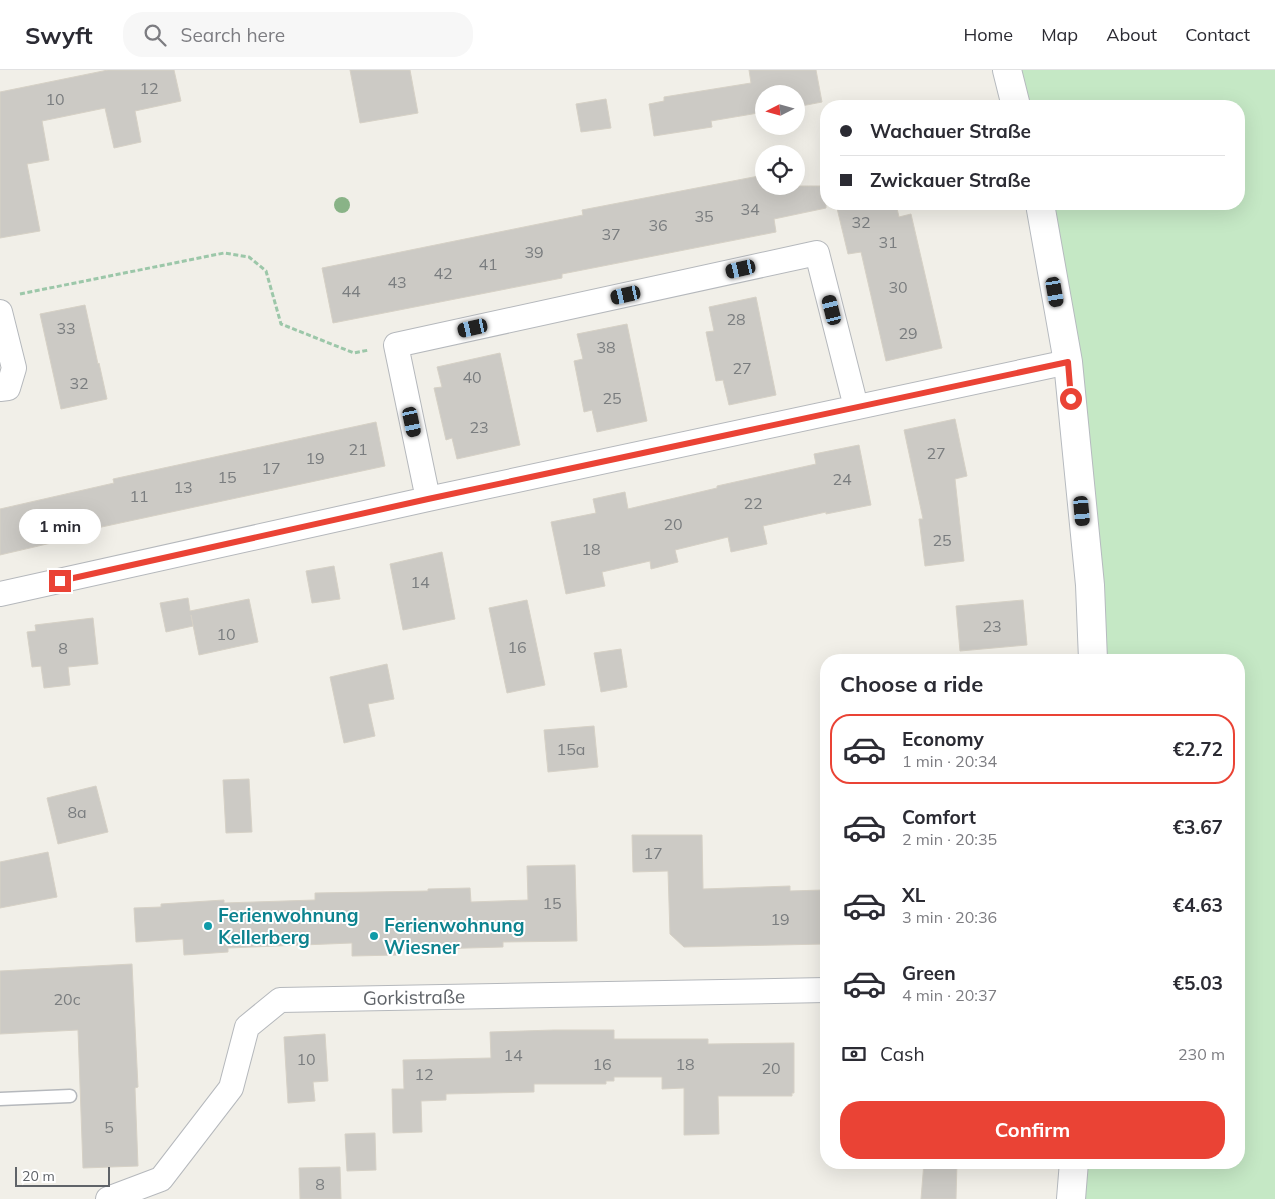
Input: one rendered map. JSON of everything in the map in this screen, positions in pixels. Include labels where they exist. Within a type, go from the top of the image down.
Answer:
[{"type":"main road","points":[[1007,70],[1014,100]]},
{"type":"main road","points":[[1041,210],[1068,362],[1090,585],[1093,654]]},
{"type":"main road","points":[[1071,1199],[1073,1169]]},
{"type":"street","points":[[428,499],[396,345],[817,252],[856,407]]},
{"type":"street","points":[[0,312],[14,368],[8,388],[0,389]]},
{"type":"street","points":[[0,594],[428,499],[1068,362]]},
{"type":"street","name":"Gorkistraße","points":[[108,1199],[161,1179],[231,1088],[247,1027],[280,1000],[820,990]]},
{"type":"lane","points":[[0,1099],[70,1096]]},
{"type":"path","points":[[17,295],[224,253],[248,257],[266,271],[281,324],[354,353],[396,345]]},
{"type":"green space","points":[[1007,70],[1275,70],[1275,1199],[1071,1199],[1074,1169],[1245,1169],[1245,654],[1092,654],[1041,210],[1245,210],[1245,100],[1014,100]]},
{"type":"building","points":[[108,70],[174,70],[181,101],[135,111],[141,142],[114,148],[105,108],[42,121],[49,160],[27,164],[40,231],[0,238],[0,92]]},
{"type":"building","points":[[350,70],[410,70],[418,113],[360,123]]},
{"type":"building","points":[[749,70],[816,70],[822,100],[820,102],[805,105],[805,85],[755,85],[755,114],[711,121],[712,127],[654,136],[649,104],[664,101],[664,97],[751,83]]},
{"type":"building","points":[[606,99],[611,128],[581,132],[576,104]]},
{"type":"building","points":[[755,177],[755,195],[805,195],[805,186],[820,186],[820,209],[774,219],[776,232],[562,274],[562,278],[333,323],[322,268],[583,215],[582,210]]},
{"type":"building","points":[[837,210],[897,210],[899,217],[911,214],[942,348],[886,361],[861,252],[848,254]]},
{"type":"building","points":[[756,297],[776,395],[729,405],[723,380],[716,381],[706,332],[714,331],[709,307]]},
{"type":"building","points":[[85,305],[107,399],[61,409],[40,314]]},
{"type":"building","points":[[627,324],[647,421],[597,432],[592,410],[584,412],[574,361],[583,359],[577,334]]},
{"type":"building","points":[[500,353],[520,445],[457,459],[452,438],[446,440],[434,388],[442,387],[437,367]]},
{"type":"building","points":[[955,419],[967,476],[955,479],[964,561],[925,566],[919,519],[923,519],[904,430]]},
{"type":"building","points":[[376,422],[385,466],[97,528],[98,532],[0,555],[0,509],[114,483],[113,479]]},
{"type":"building","points":[[859,445],[871,505],[826,514],[826,512],[763,526],[767,544],[731,552],[728,537],[675,550],[678,562],[651,569],[650,561],[602,572],[605,586],[566,594],[551,522],[596,513],[593,499],[625,492],[628,509],[717,488],[717,486],[816,464],[814,454]]},
{"type":"building","points":[[442,552],[455,619],[403,630],[390,564]]},
{"type":"building","points":[[334,566],[340,599],[312,603],[306,571]]},
{"type":"building","points":[[188,598],[190,611],[249,599],[258,642],[199,655],[191,615],[193,626],[166,632],[160,603]]},
{"type":"building","points":[[527,600],[545,685],[507,693],[489,608]]},
{"type":"building","points":[[1023,600],[1027,645],[960,651],[956,606]]},
{"type":"building","points":[[93,618],[98,664],[68,667],[70,685],[44,688],[41,666],[32,667],[27,632],[36,631],[35,625]]},
{"type":"building","points":[[621,649],[627,687],[601,692],[594,653]]},
{"type":"building","points":[[387,664],[394,699],[368,704],[375,736],[344,743],[330,677]]},
{"type":"building","points":[[594,726],[598,767],[548,772],[544,730]]},
{"type":"building","points":[[249,779],[252,832],[226,833],[223,780]]},
{"type":"building","points":[[96,786],[108,832],[58,844],[47,798]]},
{"type":"building","points":[[632,835],[702,835],[703,889],[790,886],[790,891],[820,890],[820,944],[684,947],[670,934],[668,871],[633,872]]},
{"type":"building","points":[[48,852],[57,897],[0,908],[0,862]]},
{"type":"building","points":[[575,865],[577,941],[503,942],[503,947],[397,950],[397,955],[352,956],[352,943],[228,948],[228,952],[184,955],[183,939],[136,942],[134,908],[161,907],[161,904],[224,900],[224,903],[315,900],[315,893],[428,891],[428,889],[470,888],[471,902],[528,900],[527,866]]},
{"type":"building","points":[[132,964],[138,1087],[135,1088],[138,1166],[83,1168],[78,1030],[0,1034],[0,971]]},
{"type":"building","points":[[614,1030],[614,1039],[708,1039],[708,1044],[794,1043],[794,1093],[792,1093],[792,1096],[718,1096],[719,1134],[684,1135],[684,1088],[662,1089],[662,1077],[614,1077],[614,1081],[606,1081],[606,1084],[534,1084],[534,1092],[446,1094],[446,1100],[421,1101],[422,1132],[393,1133],[392,1089],[404,1089],[403,1060],[491,1058],[490,1032]]},
{"type":"building","points":[[325,1034],[328,1081],[313,1082],[315,1101],[288,1103],[284,1037]]},
{"type":"building","points":[[375,1133],[376,1170],[347,1171],[345,1134]]},
{"type":"building","points":[[340,1167],[341,1199],[300,1199],[299,1168]]},
{"type":"building","points":[[923,1169],[957,1169],[956,1199],[921,1199]]},
{"type":"place","name":"Ferienwohnung Kellerberg","points":[[208,926]]},
{"type":"place","name":"Ferienwohnung Wiesner","points":[[374,936]]},
{"type":"route","points":[[60,581],[428,499],[1068,362],[1071,399]]}]
